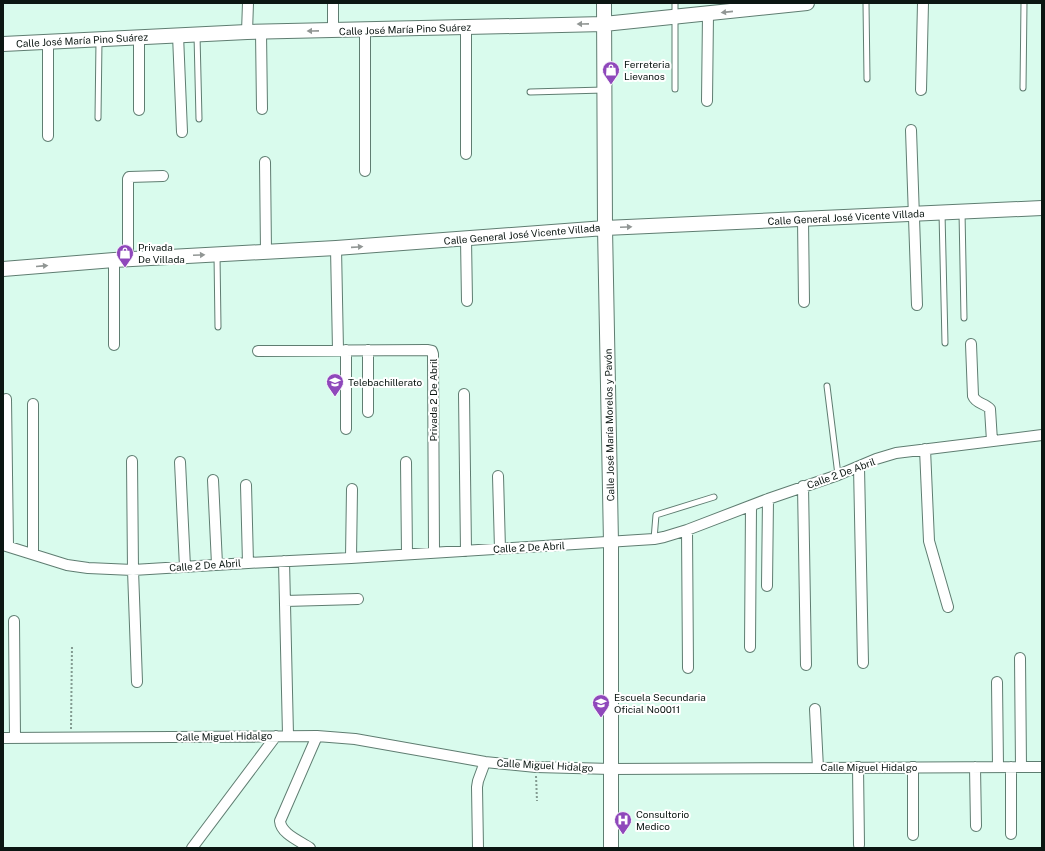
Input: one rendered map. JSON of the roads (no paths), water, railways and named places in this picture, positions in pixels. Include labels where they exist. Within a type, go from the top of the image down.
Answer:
[{"type":"main road","name":"Calle José María Morelos y Pavón","points":[[604,3],[605,228],[611,543],[611,848]]},
{"type":"main road","name":"Calle José María Pino Suárez","points":[[3,44],[254,32],[604,24],[675,10],[708,14],[752,6],[807,3]]},
{"type":"main road","name":"Calle General José Vicente Villada","points":[[3,269],[128,259],[336,248],[605,228],[1042,208]]},
{"type":"street","points":[[248,3],[254,32],[262,109]]},
{"type":"street","points":[[333,3],[333,31]]},
{"type":"street","points":[[921,90],[922,3]]},
{"type":"street","points":[[708,14],[708,101]]},
{"type":"street","points":[[466,27],[466,154]]},
{"type":"street","points":[[365,30],[365,171]]},
{"type":"street","points":[[178,35],[182,132]]},
{"type":"street","points":[[139,37],[139,110]]},
{"type":"street","points":[[48,42],[48,136]]},
{"type":"street","points":[[911,130],[917,305]]},
{"type":"street","points":[[265,162],[266,252]]},
{"type":"street","points":[[128,259],[128,179],[163,176]]},
{"type":"street","points":[[803,219],[804,302]]},
{"type":"street","points":[[466,239],[467,301]]},
{"type":"street","points":[[336,248],[346,429]]},
{"type":"street","points":[[114,260],[114,345]]},
{"type":"street","points":[[971,344],[973,396],[976,402],[988,406],[990,409],[992,441]]},
{"type":"street","points":[[368,350],[368,412]]},
{"type":"street","name":"Privada 2 De Abril","points":[[258,351],[427,350],[432,352],[434,552]]},
{"type":"street","points":[[464,394],[466,551]]},
{"type":"street","points":[[5,545],[6,399]]},
{"type":"street","points":[[33,404],[33,554]]},
{"type":"street","name":"Calle 2 De Abril","points":[[5,545],[67,565],[88,568],[133,570],[248,562],[351,558],[434,552],[611,543],[654,539],[687,530],[896,453],[1042,435]]},
{"type":"street","points":[[925,449],[929,541],[948,607]]},
{"type":"street","points":[[132,461],[133,570],[137,682]]},
{"type":"street","points":[[180,462],[185,567]]},
{"type":"street","points":[[406,462],[407,554]]},
{"type":"street","points":[[859,466],[863,663]]},
{"type":"street","points":[[498,476],[500,549]]},
{"type":"street","points":[[213,480],[217,564]]},
{"type":"street","points":[[246,484],[248,562]]},
{"type":"street","points":[[803,486],[806,664]]},
{"type":"street","points":[[351,558],[352,489]]},
{"type":"street","points":[[768,499],[768,586]]},
{"type":"street","points":[[750,647],[751,506]]},
{"type":"street","points":[[687,530],[688,668]]},
{"type":"street","points":[[284,561],[288,735]]},
{"type":"street","points":[[285,601],[358,599]]},
{"type":"street","points":[[14,621],[15,738]]},
{"type":"street","points":[[1010,834],[1016,767],[1020,658]]},
{"type":"street","points":[[997,682],[998,767]]},
{"type":"street","points":[[815,709],[818,768]]},
{"type":"street","points":[[192,848],[276,736]]},
{"type":"street","points":[[310,848],[284,831],[280,825],[280,821],[317,736]]},
{"type":"street","name":"Calle Miguel Hidalgo","points":[[3,738],[317,736],[355,739],[485,762],[536,767],[611,769],[1042,767]]},
{"type":"street","points":[[478,848],[478,781],[485,762]]},
{"type":"street","points":[[858,767],[859,845]]},
{"type":"street","points":[[912,835],[913,767]]},
{"type":"street","points":[[975,767],[976,826]]},
{"type":"lane","points":[[866,3],[867,79]]},
{"type":"lane","points":[[1023,88],[1024,3]]},
{"type":"lane","points":[[675,10],[675,89]]},
{"type":"lane","points":[[197,34],[199,120]]},
{"type":"lane","points":[[98,118],[99,40]]},
{"type":"lane","points":[[530,92],[604,90]]},
{"type":"lane","points":[[962,211],[964,318]]},
{"type":"lane","points":[[942,212],[945,343]]},
{"type":"lane","points":[[217,254],[218,327]]},
{"type":"lane","points":[[827,386],[838,475]]},
{"type":"lane","points":[[654,539],[656,515],[714,497]]},
{"type":"place","name":"Ferreteria Lievanos","points":[[611,85]]},
{"type":"place","name":"Privada De Villada","points":[[125,268]]},
{"type":"place","name":"Telebachillerato","points":[[335,397]]},
{"type":"place","name":"Escuela Secundaria Oficial No0011","points":[[601,718]]},
{"type":"place","name":"Consultorio Medico","points":[[623,835]]}]
